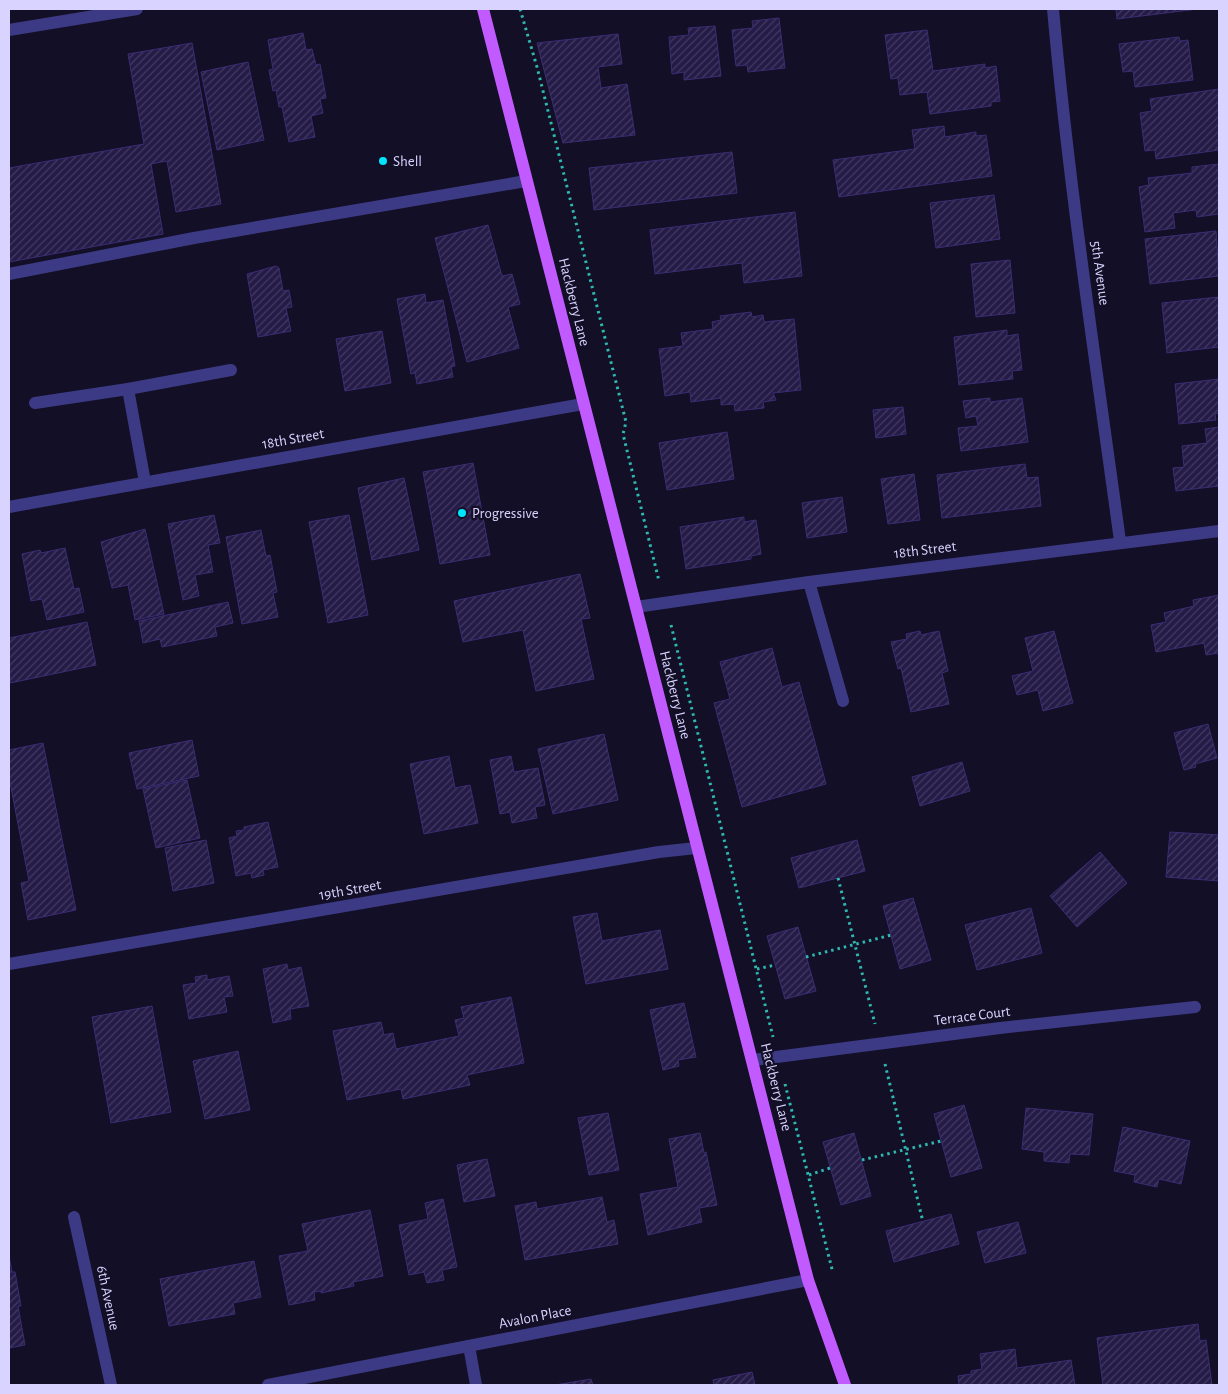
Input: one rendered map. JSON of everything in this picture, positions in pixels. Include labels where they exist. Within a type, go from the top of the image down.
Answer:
[{"type":"main road","name":"Hackberry Lane","points":[[483,9],[808,1280],[845,1385]]},
{"type":"street","points":[[9,30],[137,9]]},
{"type":"street","name":"5th Avenue","points":[[1053,9],[1060,90],[1077,226],[1120,541]]},
{"type":"street","points":[[9,274],[204,236],[526,181]]},
{"type":"street","points":[[35,403],[231,370]]},
{"type":"street","points":[[128,388],[146,482]]},
{"type":"street","name":"18th Street","points":[[9,507],[583,404]]},
{"type":"street","name":"18th Street","points":[[636,607],[808,582],[1120,541],[1219,530]]},
{"type":"street","points":[[808,582],[843,701]]},
{"type":"street","name":"19th Street","points":[[9,964],[652,853],[696,848]]},
{"type":"street","name":"Terrace Court","points":[[753,1060],[1000,1028],[1195,1007]]},
{"type":"street","name":"6th Avenue","points":[[74,1217],[111,1385]]},
{"type":"street","name":"Avalon Place","points":[[268,1385],[808,1280]]},
{"type":"street","points":[[469,1346],[476,1385]]},
{"type":"path","points":[[520,9],[540,77],[626,422],[623,434],[659,581]]},
{"type":"path","points":[[671,625],[776,1045]]},
{"type":"path","points":[[806,957],[891,935]]},
{"type":"path","points":[[757,969],[775,965]]},
{"type":"path","points":[[785,1084],[833,1273]]},
{"type":"path","points":[[862,1160],[941,1140]]},
{"type":"path","points":[[809,1174],[830,1168]]},
{"type":"building","points":[[1116,9],[1198,9],[1117,19]]},
{"type":"building","points":[[779,18],[785,68],[748,72],[747,65],[736,66],[732,30],[753,28],[752,21]]},
{"type":"building","points":[[715,26],[721,76],[684,80],[684,72],[672,74],[669,37],[689,35],[688,28]]},
{"type":"building","points":[[927,30],[933,71],[985,64],[985,68],[996,66],[1000,101],[991,102],[991,106],[930,114],[927,92],[900,95],[898,78],[891,79],[885,35]]},
{"type":"building","points":[[303,33],[306,50],[312,49],[316,65],[320,64],[326,98],[320,99],[323,113],[311,116],[315,137],[289,142],[282,107],[279,107],[276,90],[273,91],[269,70],[273,69],[268,40]]},
{"type":"building","points":[[618,34],[622,64],[598,67],[601,88],[627,84],[635,135],[563,143],[537,43]]},
{"type":"building","points":[[1179,37],[1180,41],[1188,40],[1193,80],[1135,87],[1133,71],[1123,72],[1119,44]]},
{"type":"building","points":[[192,43],[221,204],[176,212],[167,161],[151,164],[163,234],[9,262],[9,168],[144,144],[128,54]]},
{"type":"building","points":[[248,62],[264,140],[217,150],[201,72]]},
{"type":"building","points":[[1219,89],[1219,150],[1156,159],[1155,150],[1145,151],[1140,113],[1152,111],[1150,99]]},
{"type":"building","points":[[944,126],[945,137],[976,132],[976,136],[986,135],[992,176],[839,197],[833,160],[915,149],[912,130]]},
{"type":"building","points":[[732,152],[737,193],[594,210],[589,168]]},
{"type":"building","points":[[1219,164],[1219,214],[1197,217],[1196,210],[1173,213],[1175,228],[1145,232],[1139,187],[1149,185],[1148,178],[1192,173],[1192,167]]},
{"type":"building","points":[[994,195],[1000,239],[936,248],[930,203]]},
{"type":"building","points":[[795,212],[802,276],[744,283],[742,263],[655,274],[650,230]]},
{"type":"building","points":[[488,225],[502,276],[512,274],[520,304],[508,307],[519,348],[467,362],[435,238]]},
{"type":"building","points":[[1216,231],[1219,276],[1150,284],[1145,239]]},
{"type":"building","points":[[1010,260],[1015,313],[976,317],[971,264]]},
{"type":"building","points":[[276,266],[279,268],[283,291],[289,290],[292,307],[286,308],[291,331],[258,337],[247,274]]},
{"type":"building","points":[[425,294],[426,303],[443,300],[455,366],[451,367],[453,377],[417,384],[415,373],[411,374],[397,299]]},
{"type":"building","points":[[1219,297],[1219,347],[1167,353],[1162,303]]},
{"type":"building","points":[[751,312],[752,317],[763,315],[764,322],[794,319],[801,390],[773,393],[776,400],[763,402],[764,408],[735,411],[734,404],[721,405],[721,398],[691,402],[690,392],[665,396],[659,349],[683,346],[681,333],[713,329],[712,322],[721,320],[720,316]]},
{"type":"building","points":[[1007,330],[1007,336],[1018,334],[1022,370],[1012,371],[1013,379],[959,385],[954,337]]},
{"type":"building","points":[[382,331],[391,383],[345,391],[336,339]]},
{"type":"building","points":[[1219,379],[1219,413],[1215,414],[1216,420],[1179,424],[1175,384]]},
{"type":"building","points":[[990,398],[990,402],[1022,398],[1028,442],[961,451],[958,428],[978,426],[976,416],[966,418],[963,401]]},
{"type":"building","points":[[903,407],[906,434],[876,438],[873,410]]},
{"type":"building","points":[[1219,427],[1219,486],[1176,491],[1173,468],[1184,467],[1182,446],[1207,443],[1205,429]]},
{"type":"building","points":[[727,432],[734,479],[667,490],[659,443]]},
{"type":"building","points":[[473,463],[490,555],[440,564],[423,472]]},
{"type":"building","points":[[1025,464],[1027,478],[1038,477],[1041,506],[942,518],[937,475]]},
{"type":"building","points":[[914,474],[920,520],[888,524],[881,479]]},
{"type":"building","points":[[404,478],[419,550],[372,560],[358,488]]},
{"type":"building","points":[[842,497],[847,532],[807,538],[802,503]]},
{"type":"building","points":[[214,515],[220,543],[208,545],[213,572],[195,575],[199,596],[183,600],[168,524]]},
{"type":"building","points":[[349,515],[368,615],[328,623],[309,522]]},
{"type":"building","points":[[744,517],[744,522],[756,520],[761,554],[751,556],[751,559],[686,569],[680,527]]},
{"type":"building","points":[[145,529],[164,614],[135,620],[128,585],[112,588],[101,542]]},
{"type":"building","points":[[261,530],[266,556],[270,555],[277,592],[273,593],[278,617],[242,624],[226,537]]},
{"type":"building","points":[[65,548],[74,589],[79,588],[84,612],[47,620],[42,599],[31,601],[22,554],[40,550],[41,553]]},
{"type":"building","points":[[580,574],[590,618],[581,619],[594,679],[536,691],[523,630],[463,642],[454,601]]},
{"type":"building","points":[[1219,595],[1219,653],[1206,655],[1204,643],[1156,652],[1151,625],[1166,622],[1164,613],[1194,606],[1193,600]]},
{"type":"building","points":[[228,602],[233,623],[215,627],[217,636],[162,647],[160,639],[143,643],[139,621]]},
{"type":"building","points":[[87,622],[96,665],[10,683],[9,638]]},
{"type":"building","points":[[920,631],[921,635],[939,631],[948,671],[942,673],[949,704],[911,712],[901,668],[898,669],[891,642],[907,639],[906,634]]},
{"type":"building","points":[[1054,631],[1073,703],[1043,711],[1038,690],[1017,695],[1012,676],[1033,671],[1025,638]]},
{"type":"building","points":[[772,648],[782,687],[799,682],[826,784],[742,807],[714,703],[730,699],[720,662]]},
{"type":"building","points":[[1208,724],[1217,758],[1195,764],[1196,767],[1184,770],[1174,733]]},
{"type":"building","points":[[604,734],[618,800],[553,814],[538,749]]},
{"type":"building","points":[[192,740],[199,776],[137,789],[129,753]]},
{"type":"building","points":[[43,743],[76,910],[28,920],[21,883],[29,881],[9,777],[9,750]]},
{"type":"building","points":[[449,756],[455,788],[470,785],[478,823],[424,834],[410,764]]},
{"type":"building","points":[[511,756],[514,772],[538,768],[545,805],[535,807],[537,818],[512,823],[510,812],[500,814],[490,760]]},
{"type":"building","points":[[962,762],[970,791],[920,806],[912,777]]},
{"type":"building","points":[[187,780],[200,838],[156,848],[143,789]]},
{"type":"building","points":[[268,822],[278,867],[263,870],[264,875],[252,878],[251,873],[236,876],[229,838],[237,836],[236,831],[244,830],[244,827]]},
{"type":"building","points":[[1170,832],[1219,835],[1219,881],[1166,877]]},
{"type":"building","points":[[206,840],[214,883],[173,891],[165,848]]},
{"type":"building","points":[[857,840],[865,871],[799,888],[791,858]]},
{"type":"building","points":[[1100,852],[1127,883],[1077,927],[1050,896]]},
{"type":"building","points":[[913,898],[931,960],[900,969],[883,906]]},
{"type":"building","points":[[1031,908],[1042,953],[977,970],[965,925]]},
{"type":"building","points":[[597,913],[602,941],[660,930],[668,969],[586,984],[573,917]]},
{"type":"building","points":[[798,927],[816,991],[785,999],[767,936]]},
{"type":"building","points":[[287,964],[288,970],[301,967],[309,1006],[290,1009],[291,1019],[273,1023],[263,969]]},
{"type":"building","points":[[207,975],[207,980],[229,976],[233,996],[224,997],[227,1012],[189,1019],[183,985],[196,983],[195,977]]},
{"type":"building","points":[[511,997],[524,1063],[467,1075],[470,1085],[403,1099],[401,1089],[347,1100],[333,1031],[381,1022],[384,1035],[393,1033],[396,1049],[459,1036],[455,1020],[464,1018],[461,1007]]},
{"type":"building","points":[[684,1003],[696,1057],[678,1060],[679,1066],[663,1070],[650,1010]]},
{"type":"building","points":[[152,1006],[171,1112],[111,1123],[92,1017]]},
{"type":"building","points":[[238,1051],[250,1110],[205,1119],[193,1061]]},
{"type":"building","points":[[964,1105],[982,1168],[951,1177],[934,1114]]},
{"type":"building","points":[[1026,1108],[1093,1114],[1089,1155],[1070,1154],[1069,1163],[1044,1161],[1044,1152],[1022,1149]]},
{"type":"building","points":[[608,1113],[619,1170],[589,1175],[578,1118]]},
{"type":"building","points":[[1123,1127],[1190,1141],[1181,1184],[1159,1179],[1157,1187],[1134,1182],[1135,1175],[1114,1171]]},
{"type":"building","points":[[700,1133],[717,1205],[699,1208],[702,1222],[648,1235],[640,1194],[678,1187],[669,1139]]},
{"type":"building","points":[[854,1133],[871,1196],[841,1205],[823,1142]]},
{"type":"building","points":[[487,1159],[495,1196],[464,1202],[457,1165]]},
{"type":"building","points":[[602,1197],[607,1222],[614,1220],[618,1244],[525,1260],[515,1206],[536,1202],[537,1209]]},
{"type":"building","points":[[443,1199],[457,1267],[442,1270],[444,1280],[427,1283],[424,1272],[409,1275],[399,1225],[428,1219],[425,1203]]},
{"type":"building","points":[[370,1210],[383,1276],[353,1282],[354,1286],[321,1293],[321,1291],[314,1292],[315,1300],[289,1305],[279,1256],[308,1251],[302,1224]]},
{"type":"building","points":[[951,1214],[959,1244],[894,1262],[886,1231]]},
{"type":"building","points":[[1018,1222],[1026,1253],[985,1263],[977,1232]]},
{"type":"building","points":[[9,1256],[12,1272],[15,1272],[21,1306],[18,1306],[25,1345],[9,1348]]},
{"type":"building","points":[[254,1261],[261,1297],[233,1303],[235,1314],[169,1326],[160,1279]]},
{"type":"building","points":[[1198,1324],[1200,1341],[1206,1340],[1212,1385],[1103,1385],[1097,1338]]},
{"type":"building","points":[[1015,1349],[1017,1368],[1071,1360],[1075,1385],[959,1385],[958,1376],[971,1374],[971,1371],[982,1369],[980,1354]]},
{"type":"building","points":[[752,1372],[755,1385],[714,1385],[713,1380]]},
{"type":"building","points":[[591,1379],[593,1385],[555,1385]]},
{"type":"place","name":"Shell","points":[[383,161]]},
{"type":"place","name":"Progressive","points":[[462,513]]}]
